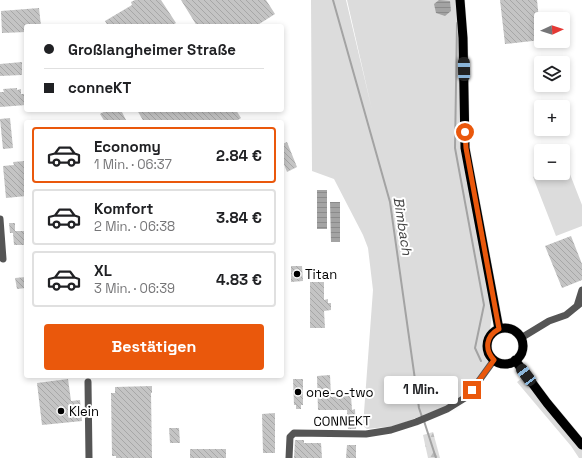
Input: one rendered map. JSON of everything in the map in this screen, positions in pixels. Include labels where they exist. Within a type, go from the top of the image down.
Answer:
[{"type":"main road","points":[[460,0],[463,38],[466,148],[499,329]]},
{"type":"main road","points":[[504,328],[514,330],[521,338],[521,353],[515,360],[505,363],[494,360],[491,356],[487,346],[491,335],[499,329],[504,328]]},
{"type":"main road","points":[[515,360],[547,403],[582,445]]},
{"type":"street","points":[[0,219],[3,259]]},
{"type":"street","points":[[521,338],[549,322],[566,315],[579,304],[582,290]]},
{"type":"street","name":"CONNEKT","points":[[289,458],[290,437],[294,433],[366,434],[391,430],[416,422],[447,409],[468,396],[494,360]]},
{"type":"street","points":[[88,382],[89,458]]},
{"type":"green space","points":[[311,0],[346,0],[372,110],[347,0],[458,0],[463,147],[493,305],[490,331],[484,346],[492,362],[455,403],[395,426],[367,429],[363,426],[373,290],[368,248],[363,235],[334,179],[312,171]]},
{"type":"green space","points":[[570,174],[582,205],[582,226],[556,236],[534,180],[570,180]]},
{"type":"green space","points":[[526,375],[582,444],[582,458],[579,458],[571,446],[517,382]]},
{"type":"green space","points":[[433,432],[440,458],[428,458],[423,435]]},
{"type":"shaded area","points":[[439,0],[450,1],[451,11],[445,16],[436,13],[434,4]]},
{"type":"shaded area","points":[[317,190],[327,190],[327,229],[317,229]]},
{"type":"shaded area","points":[[330,202],[340,202],[340,242],[331,242]]},
{"type":"building","points":[[135,0],[161,0],[176,23],[107,24],[105,21],[132,5],[131,2]]},
{"type":"building","points":[[181,0],[266,0],[275,14],[259,24],[196,24]]},
{"type":"building","points":[[500,0],[537,0],[538,12],[534,12],[534,41],[505,44]]},
{"type":"building","points":[[39,8],[41,24],[24,24],[24,32],[2,33],[1,11]]},
{"type":"building","points":[[22,62],[22,75],[0,76],[0,64]]},
{"type":"building","points":[[3,89],[21,89],[21,94],[24,94],[24,105],[0,107],[0,92],[4,92]]},
{"type":"building","points":[[104,112],[122,112],[126,120],[104,120],[100,114]]},
{"type":"building","points":[[138,112],[237,112],[241,118],[238,120],[143,120]]},
{"type":"building","points":[[10,118],[13,148],[3,149],[0,119]]},
{"type":"building","points":[[287,142],[297,167],[287,172],[284,164],[284,143]]},
{"type":"building","points":[[24,161],[24,196],[6,198],[3,166],[14,165],[13,162]]},
{"type":"building","points":[[9,223],[15,223],[15,231],[24,231],[24,245],[14,245],[13,233],[10,233]]},
{"type":"building","points":[[571,236],[582,264],[582,280],[562,288],[545,246]]},
{"type":"building","name":"Titan","points":[[291,266],[302,266],[303,281],[291,282]]},
{"type":"building","points":[[24,277],[24,288],[17,289],[15,278]]},
{"type":"building","points":[[310,282],[324,282],[324,300],[328,299],[328,303],[331,303],[331,310],[324,311],[325,328],[310,328]]},
{"type":"building","points":[[330,375],[331,397],[351,396],[352,410],[355,409],[356,429],[348,429],[347,410],[318,410],[317,376]]},
{"type":"building","name":"Klein","points":[[68,379],[71,401],[80,400],[82,421],[42,425],[37,383]]},
{"type":"building","name":"one-o-two","points":[[293,379],[303,379],[303,405],[301,405],[301,409],[296,409],[296,405],[294,405]]},
{"type":"building","points":[[152,386],[152,458],[116,458],[116,456],[112,456],[111,393],[115,393],[115,387]]},
{"type":"building","points":[[275,413],[275,453],[263,453],[262,414]]},
{"type":"building","points":[[169,428],[179,428],[180,443],[170,443]]},
{"type":"building","points":[[295,440],[304,440],[304,443],[321,443],[322,458],[294,458]]},
{"type":"building","points":[[347,445],[356,445],[356,458],[346,458]]},
{"type":"building","points":[[190,449],[226,449],[226,458],[190,458]]},
{"type":"waterway","name":"Bimbach","points":[[333,0],[390,202],[419,408],[422,417]]},
{"type":"waterway","points":[[457,23],[455,148],[484,305],[475,348],[481,361]]},
{"type":"waterway","name":"Bimbach","points":[[424,421],[436,458]]},
{"type":"place","name":"Titan","points":[[297,274]]},
{"type":"place","name":"one-o-two","points":[[298,392]]},
{"type":"place","name":"Klein","points":[[61,411]]},
{"type":"route","points":[[465,132],[466,148],[499,329],[494,331],[491,335],[487,346],[488,351],[494,360],[472,390]]}]
